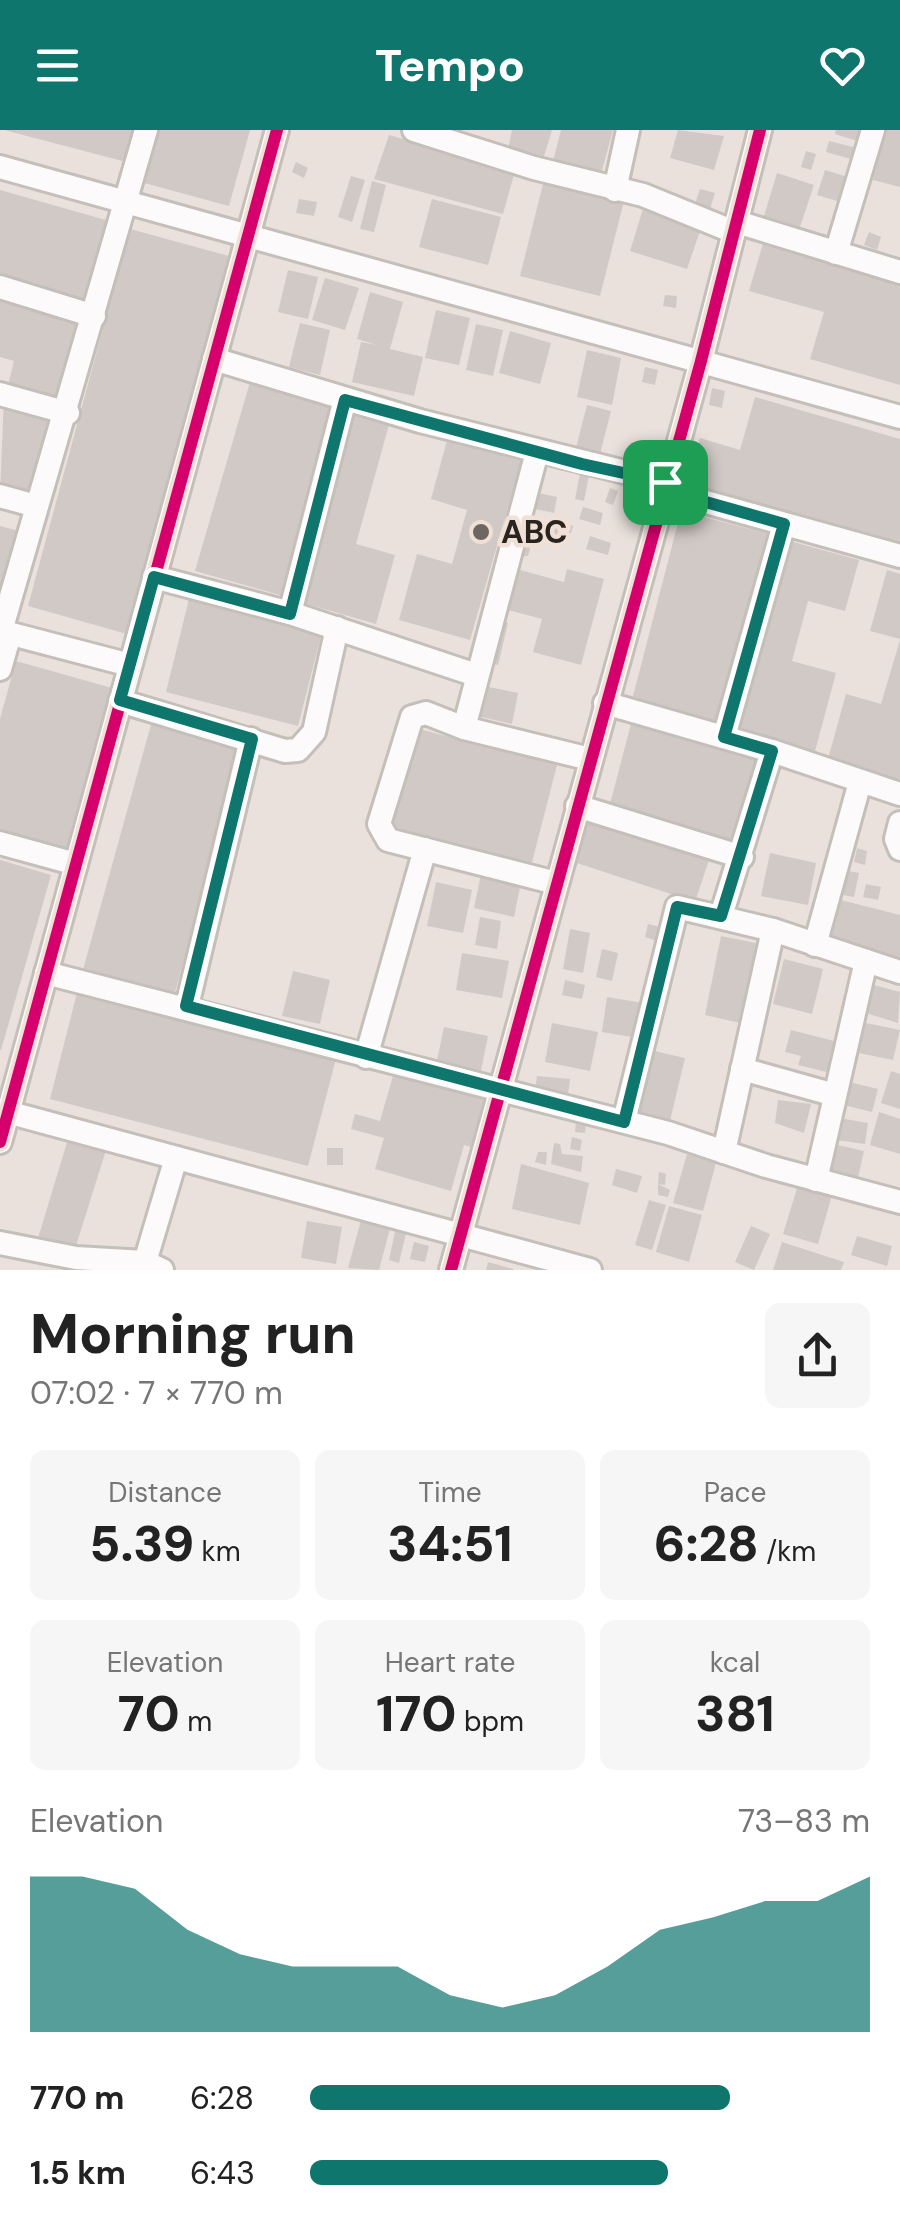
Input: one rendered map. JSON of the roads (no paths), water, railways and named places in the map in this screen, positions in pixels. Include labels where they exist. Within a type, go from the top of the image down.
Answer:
[{"type":"street","points":[[0,670],[4,632],[36,506],[68,413],[146,130]]},
{"type":"street","points":[[0,1142],[4,1111],[46,973],[277,130]]},
{"type":"street","points":[[414,130],[642,195],[735,227],[900,272]]},
{"type":"street","points":[[615,190],[628,130]]},
{"type":"street","points":[[451,1270],[701,362],[760,130]]},
{"type":"street","points":[[836,253],[873,130]]},
{"type":"street","points":[[0,167],[900,416]]},
{"type":"street","points":[[0,287],[94,316]]},
{"type":"street","points":[[214,359],[345,400],[664,486],[900,556]]},
{"type":"street","points":[[0,394],[68,413]]},
{"type":"street","points":[[290,614],[345,400]]},
{"type":"street","points":[[464,728],[537,452]]},
{"type":"street","points":[[0,496],[36,506]]},
{"type":"street","points":[[724,737],[784,524]]},
{"type":"street","points":[[154,577],[337,628],[476,674]]},
{"type":"street","points":[[120,700],[285,751],[306,746],[314,732],[337,628]]},
{"type":"street","points":[[4,632],[130,665]]},
{"type":"street","points":[[605,703],[772,751],[900,794]]},
{"type":"street","points":[[556,883],[388,840],[379,824],[410,720],[426,714],[464,728],[590,759]]},
{"type":"street","points":[[186,1006],[252,739]]},
{"type":"street","points":[[721,916],[772,751]]},
{"type":"street","points":[[815,945],[860,782]]},
{"type":"street","points":[[577,806],[742,856]]},
{"type":"street","points":[[900,823],[896,839],[900,849]]},
{"type":"street","points":[[0,843],[76,864]]},
{"type":"street","points":[[366,1057],[426,849]]},
{"type":"street","points":[[624,1122],[677,907],[773,930],[900,972]]},
{"type":"street","points":[[724,1152],[773,930]]},
{"type":"street","points":[[816,1180],[866,961]]},
{"type":"street","points":[[46,973],[624,1122],[900,1202]]},
{"type":"street","points":[[742,1069],[835,1095]]},
{"type":"street","points":[[4,1111],[590,1270]]},
{"type":"street","points":[[0,1242],[76,1258],[154,1266],[176,1158]]},
{"type":"place","name":"ABC","points":[[481,532]]}]
